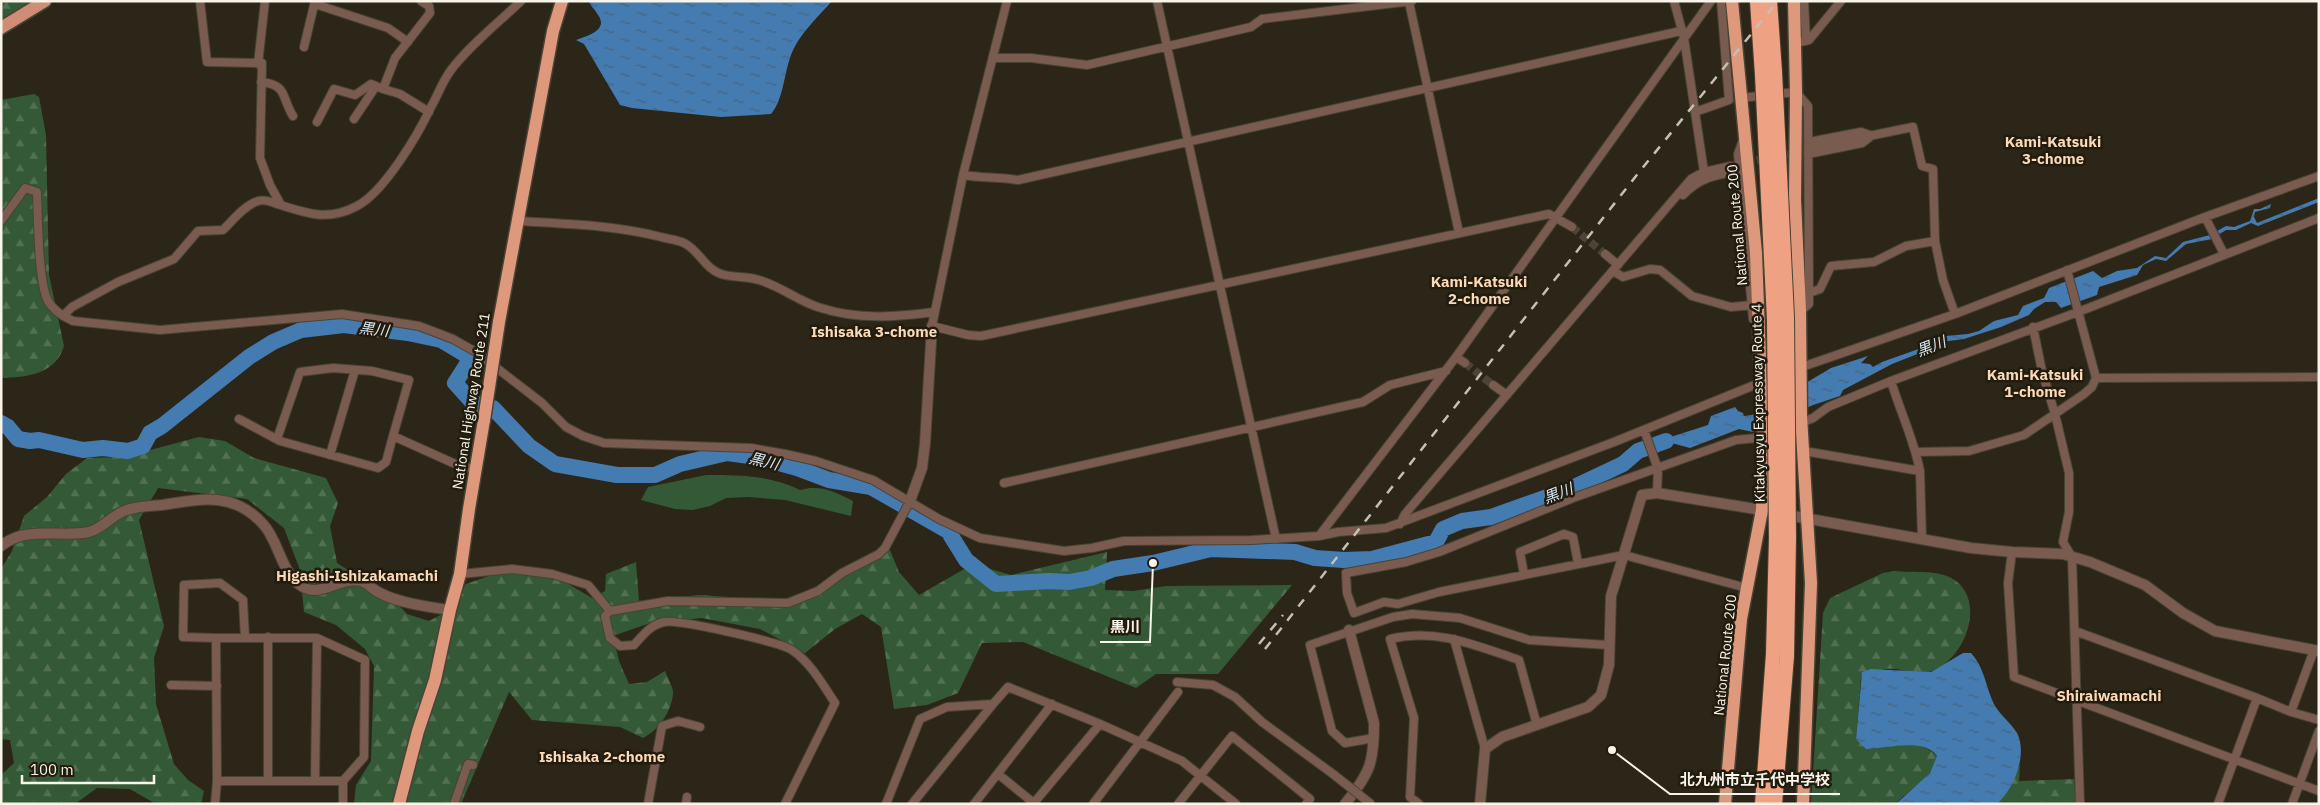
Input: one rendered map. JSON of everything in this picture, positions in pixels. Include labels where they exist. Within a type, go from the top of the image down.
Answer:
[{"type":"highway","name":"National Highway Route 211","points":[[399,804],[418,731],[435,680],[460,574],[499,322],[553,31],[562,1]]},
{"type":"highway","name":"National Route 200","points":[[1725,804],[1741,619],[1762,510],[1763,436],[1756,253],[1745,136],[1735,99],[1732,1]]},
{"type":"highway","points":[[1757,1],[1768,73],[1787,317],[1783,538],[1786,656],[1775,804]]},
{"type":"highway","points":[[1768,73],[1770,1]]},
{"type":"highway","points":[[1794,1],[1801,42],[1796,92],[1795,200],[1800,311],[1801,420],[1811,583],[1803,804]]},
{"type":"highway","points":[[1762,804],[1783,538]]},
{"type":"main road","points":[[1,28],[45,1]]},
{"type":"street","points":[[200,1],[208,62],[262,63],[260,158],[270,185],[281,205]]},
{"type":"street","points":[[258,64],[265,1]]},
{"type":"street","points":[[354,119],[379,87],[395,58],[430,13],[429,6],[421,1]]},
{"type":"street","points":[[63,316],[72,308],[118,282],[174,259],[198,231],[217,232],[224,230],[244,211],[259,201],[281,205],[314,216],[334,214],[358,206],[389,177],[429,112],[442,83],[451,69],[521,1]]},
{"type":"street","points":[[786,804],[836,703],[815,672],[791,649],[723,629],[665,622],[647,629],[634,645],[620,646],[610,638],[605,616],[610,611],[668,601],[788,603],[818,591],[842,573],[878,554],[885,548],[909,503],[922,468],[934,312],[963,175],[1007,1]]},
{"type":"street","points":[[1157,1],[1276,539]]},
{"type":"street","points":[[993,58],[1031,58],[1087,65],[1251,27],[1262,18],[1412,1]]},
{"type":"street","points":[[1674,1],[1682,35],[1704,172]]},
{"type":"street","points":[[1319,536],[1446,371],[1682,35],[1711,1]]},
{"type":"street","points":[[1721,1],[1735,99]]},
{"type":"street","points":[[1804,1],[1801,42],[1809,40],[1841,1]]},
{"type":"street","points":[[304,47],[315,2],[388,28],[408,42]]},
{"type":"street","points":[[1409,2],[1460,233]]},
{"type":"street","points":[[963,175],[1018,180],[1428,88],[1682,35]]},
{"type":"street","points":[[261,82],[273,84],[283,90],[288,108],[293,116]]},
{"type":"street","points":[[317,122],[334,89],[354,95],[371,84],[400,94],[429,112]]},
{"type":"street","points":[[1695,112],[1735,99],[1796,92],[1808,106],[1812,145],[1808,154],[1809,293],[1808,304],[1800,311]]},
{"type":"street","points":[[1812,145],[1872,136],[1913,127],[1922,166],[1933,169],[1935,241],[1943,280],[1955,314]]},
{"type":"street","points":[[1745,136],[1738,154],[1739,171],[1753,328],[1760,339]]},
{"type":"street","points":[[1808,154],[1862,144],[1872,136]]},
{"type":"street","points":[[1400,524],[1405,514],[1691,179],[1704,172],[1731,166]]},
{"type":"street","points":[[1666,208],[1679,200],[1698,182],[1739,171]]},
{"type":"street","points":[[1,221],[25,188],[37,192],[42,271],[48,301],[72,322],[160,330],[342,314],[419,326],[453,339],[476,352],[542,403],[566,426],[583,436],[604,443],[751,448],[816,461],[873,480],[909,503],[980,538],[1064,551],[1092,548],[1124,541],[1276,539],[1319,536],[1338,532],[1386,528],[1400,524],[1644,432],[1800,370],[2207,220],[2319,176]]},
{"type":"street","points":[[932,326],[968,335],[981,336],[1219,283],[1550,214],[1572,227]]},
{"type":"street","points":[[1747,588],[1624,555],[1439,592],[1398,604],[1384,602],[1354,613],[1347,593],[1346,573],[1406,562],[1439,552],[1657,466],[1736,440],[1763,436],[1801,420],[1813,418],[1828,407],[1891,381],[2223,252],[2319,218]]},
{"type":"street","points":[[2207,220],[2223,252]]},
{"type":"street","points":[[518,221],[608,227],[642,232],[684,243],[696,252],[710,269],[721,274],[765,282],[820,308],[870,317],[896,317],[934,312]]},
{"type":"street","points":[[1809,293],[1820,289],[1831,266],[1874,262],[1906,246],[1935,241]]},
{"type":"street","points":[[1605,254],[1623,277],[1650,269],[1660,270],[1692,296],[1731,307],[1752,305]]},
{"type":"street","points":[[1916,452],[1970,451],[2024,434],[2092,387],[2096,378],[2067,272]]},
{"type":"street","points":[[2033,327],[2042,371],[2055,414],[2069,473],[2069,512],[2063,542],[2072,557],[2080,804]]},
{"type":"street","points":[[1456,357],[1465,363]]},
{"type":"street","points":[[239,419],[277,439],[378,468],[386,462],[409,380],[333,368],[300,372],[277,439]]},
{"type":"street","points":[[330,455],[354,370]]},
{"type":"street","points":[[1004,482],[1363,402],[1390,385],[1446,371]]},
{"type":"street","points":[[2096,378],[2319,377]]},
{"type":"street","points":[[1891,381],[1916,452],[1920,471],[1922,539]]},
{"type":"street","points":[[1493,385],[1506,395]]},
{"type":"street","points":[[1644,432],[1657,466],[1657,493]]},
{"type":"street","points":[[393,436],[476,470]]},
{"type":"street","points":[[1804,451],[1920,471]]},
{"type":"street","points":[[1485,749],[1502,737],[1588,707],[1601,695],[1609,665],[1608,646],[1611,596],[1642,495],[1657,493],[1971,548],[2063,554],[2090,562],[2145,585],[2183,613],[2215,631],[2316,651],[2291,712]]},
{"type":"street","points":[[1,546],[20,536],[38,533],[90,532],[113,516],[127,510],[217,498],[250,510],[265,525],[290,574],[301,586],[313,590],[326,589],[343,581],[362,581],[380,594],[426,607],[450,610]]},
{"type":"street","points":[[1524,574],[1520,552],[1564,534],[1573,537],[1578,563]]},
{"type":"street","points":[[2012,552],[2008,583],[2014,677],[2319,791]]},
{"type":"street","points":[[460,574],[512,569],[552,574],[588,585],[610,611]]},
{"type":"street","points":[[245,638],[243,600],[220,582],[184,586],[183,637],[216,638],[245,638],[268,637],[317,638],[365,660],[364,757],[343,781],[343,804]]},
{"type":"street","points":[[1374,738],[1345,743],[1332,730],[1310,645],[1349,630],[1393,617],[1412,614],[1460,618],[1529,640],[1608,646]]},
{"type":"street","points":[[1345,804],[1363,782],[1372,762],[1374,738],[1374,723],[1349,630]]},
{"type":"street","points":[[2075,631],[2258,698],[2291,712],[2319,720]]},
{"type":"street","points":[[1419,804],[1410,797],[1414,718],[1390,639],[1411,634],[1454,639],[1519,660],[1537,725]]},
{"type":"street","points":[[268,637],[268,781]]},
{"type":"street","points":[[215,804],[217,781],[216,638]]},
{"type":"street","points":[[315,781],[317,638]]},
{"type":"street","points":[[1454,639],[1485,749],[1480,804]]},
{"type":"street","points":[[1178,682],[1212,685],[1235,697],[1262,722],[1371,804]]},
{"type":"street","points":[[171,684],[216,686]]},
{"type":"street","points":[[912,804],[992,704],[1008,687],[1100,724],[1182,761],[1236,804]]},
{"type":"street","points":[[1093,804],[1178,692]]},
{"type":"street","points":[[2218,804],[2258,698]]},
{"type":"street","points":[[886,804],[920,719],[947,706],[992,704]]},
{"type":"street","points":[[974,804],[1052,704]]},
{"type":"street","points":[[648,804],[662,726],[678,721],[700,727]]},
{"type":"street","points":[[998,774],[1034,803],[1100,724]]},
{"type":"street","points":[[2292,804],[2319,731]]},
{"type":"street","points":[[1178,804],[1232,736],[1310,799],[1306,804]]},
{"type":"street","points":[[454,804],[468,764],[473,765]]},
{"type":"street","points":[[217,781],[343,781]]},
{"type":"green space","points":[[1,1],[49,1],[41,11],[1,34]]},
{"type":"green space","points":[[34,94],[39,97],[46,135],[49,275],[64,346],[60,356],[47,369],[21,377],[1,378],[1,100]]},
{"type":"green space","points":[[199,437],[225,441],[254,458],[326,478],[338,503],[330,526],[337,563],[392,598],[407,614],[429,621],[450,610],[466,584],[514,567],[548,572],[592,598],[605,591],[606,574],[636,562],[639,601],[699,595],[784,601],[883,556],[889,548],[899,572],[919,595],[973,564],[1011,575],[1107,552],[1105,590],[1133,591],[1166,586],[1292,585],[1218,674],[1156,674],[1136,688],[1023,642],[982,643],[958,693],[927,705],[894,709],[881,627],[862,614],[835,629],[805,653],[760,629],[702,618],[650,623],[613,636],[619,661],[629,684],[647,682],[665,671],[671,686],[673,692],[672,701],[667,714],[649,735],[643,738],[620,727],[532,720],[509,692],[461,804],[354,804],[356,785],[371,761],[374,666],[365,649],[336,625],[304,612],[300,570],[284,528],[247,499],[158,488],[139,520],[164,626],[154,658],[156,704],[174,764],[188,780],[204,791],[201,804],[156,804],[130,789],[97,788],[75,804],[1,804],[1,775],[14,763],[10,740],[1,739],[1,569],[12,551],[24,516],[47,497],[66,474],[87,458],[124,457]]},
{"type":"green space","points":[[706,475],[754,477],[777,481],[800,490],[821,488],[853,501],[851,516],[785,500],[748,497],[726,498],[710,506],[693,510],[675,509],[641,500],[648,487]]},
{"type":"green space","points":[[1894,571],[1926,572],[1950,577],[1965,591],[1969,603],[1970,617],[1962,644],[1943,665],[1932,671],[1921,673],[1886,669],[1861,677],[1856,739],[1871,749],[1906,745],[1923,747],[1937,756],[1935,764],[1926,777],[1896,804],[1811,804],[1823,613],[1830,598],[1883,573]]},
{"type":"green space","points":[[2020,764],[2019,781],[2074,779],[2076,804],[1997,804],[2010,785]]},
{"type":"water","points":[[589,1],[832,1],[797,42],[788,65],[781,95],[771,114],[721,117],[632,108],[620,105],[584,44],[576,40],[595,32],[601,25],[601,20]]},
{"type":"water","points":[[2319,198],[2319,202],[2258,226],[2251,223],[2236,230],[2226,230],[2212,239],[2186,244],[2166,261],[2156,259],[2143,265],[2137,275],[2099,287],[2097,295],[2061,308],[2056,302],[2045,302],[2034,309],[2029,315],[2001,327],[1964,339],[1941,342],[1925,351],[1892,364],[1843,390],[1840,396],[1813,405],[1753,432],[1739,429],[1690,448],[1668,442],[1653,447],[1652,443],[1708,425],[1711,416],[1735,407],[1744,416],[1752,415],[1831,368],[1868,356],[1861,363],[1870,364],[1873,367],[1927,346],[1946,336],[1979,331],[1994,321],[2018,315],[2023,306],[2044,298],[2049,288],[2093,271],[2102,278],[2117,271],[2137,268],[2155,256],[2166,258],[2183,242],[2210,235],[2226,226],[2234,227],[2250,221],[2254,209],[2260,209],[2271,204],[2270,208],[2255,212],[2254,217],[2257,223]]},
{"type":"water","points":[[1963,653],[1971,653],[1976,659],[1995,706],[2017,733],[2021,751],[2018,771],[2009,790],[1997,804],[1896,804],[1930,773],[1937,756],[1931,750],[1914,745],[1866,749],[1856,739],[1862,672],[1871,669],[1931,672]]},
{"type":"waterway","name":"黒川","points":[[1,423],[8,427],[18,439],[39,440],[83,450],[103,448],[128,451],[143,446],[150,433],[162,426],[249,357],[273,342],[301,330],[344,325],[408,333],[441,340],[471,358],[455,383],[473,403],[493,408],[529,446],[555,464],[617,475],[655,475],[680,464],[727,453],[757,457],[797,468],[829,480],[871,487],[948,531],[966,560],[996,584],[1049,581],[1069,582],[1091,578],[1113,569],[1153,563],[1211,549],[1295,552],[1315,558],[1344,560],[1372,559],[1436,542],[1443,529],[1462,521],[1491,517],[1570,489],[1623,464],[1638,451],[1666,441]]},
{"type":"tunnel","points":[[1745,163],[1815,148]]},
{"type":"tunnel","points":[[1572,227],[1605,254]]},
{"type":"tunnel","points":[[1465,363],[1493,385]]},
{"type":"railway","points":[[1265,649],[1636,176],[1778,1]]},
{"type":"railway","points":[[1259,644],[1283,615]]},
{"type":"place","name":"黒川","points":[[1153,563]]},
{"type":"place","name":"北九州市立千代中学校","points":[[1612,750]]},
{"type":"district","name":"Kami-Katsuki 3-chome","points":[[2053,150]]},
{"type":"district","name":"Kami-Katsuki 2-chome","points":[[1479,290]]},
{"type":"district","name":"Ishisaka 3-chome","points":[[874,331]]},
{"type":"district","name":"Kami-Katsuki 1-chome","points":[[2035,382]]},
{"type":"district","name":"Higashi-Ishizakamachi","points":[[357,575]]},
{"type":"district","name":"Shiraiwamachi","points":[[2109,695]]},
{"type":"district","name":"Ishisaka 2-chome","points":[[602,756]]}]
